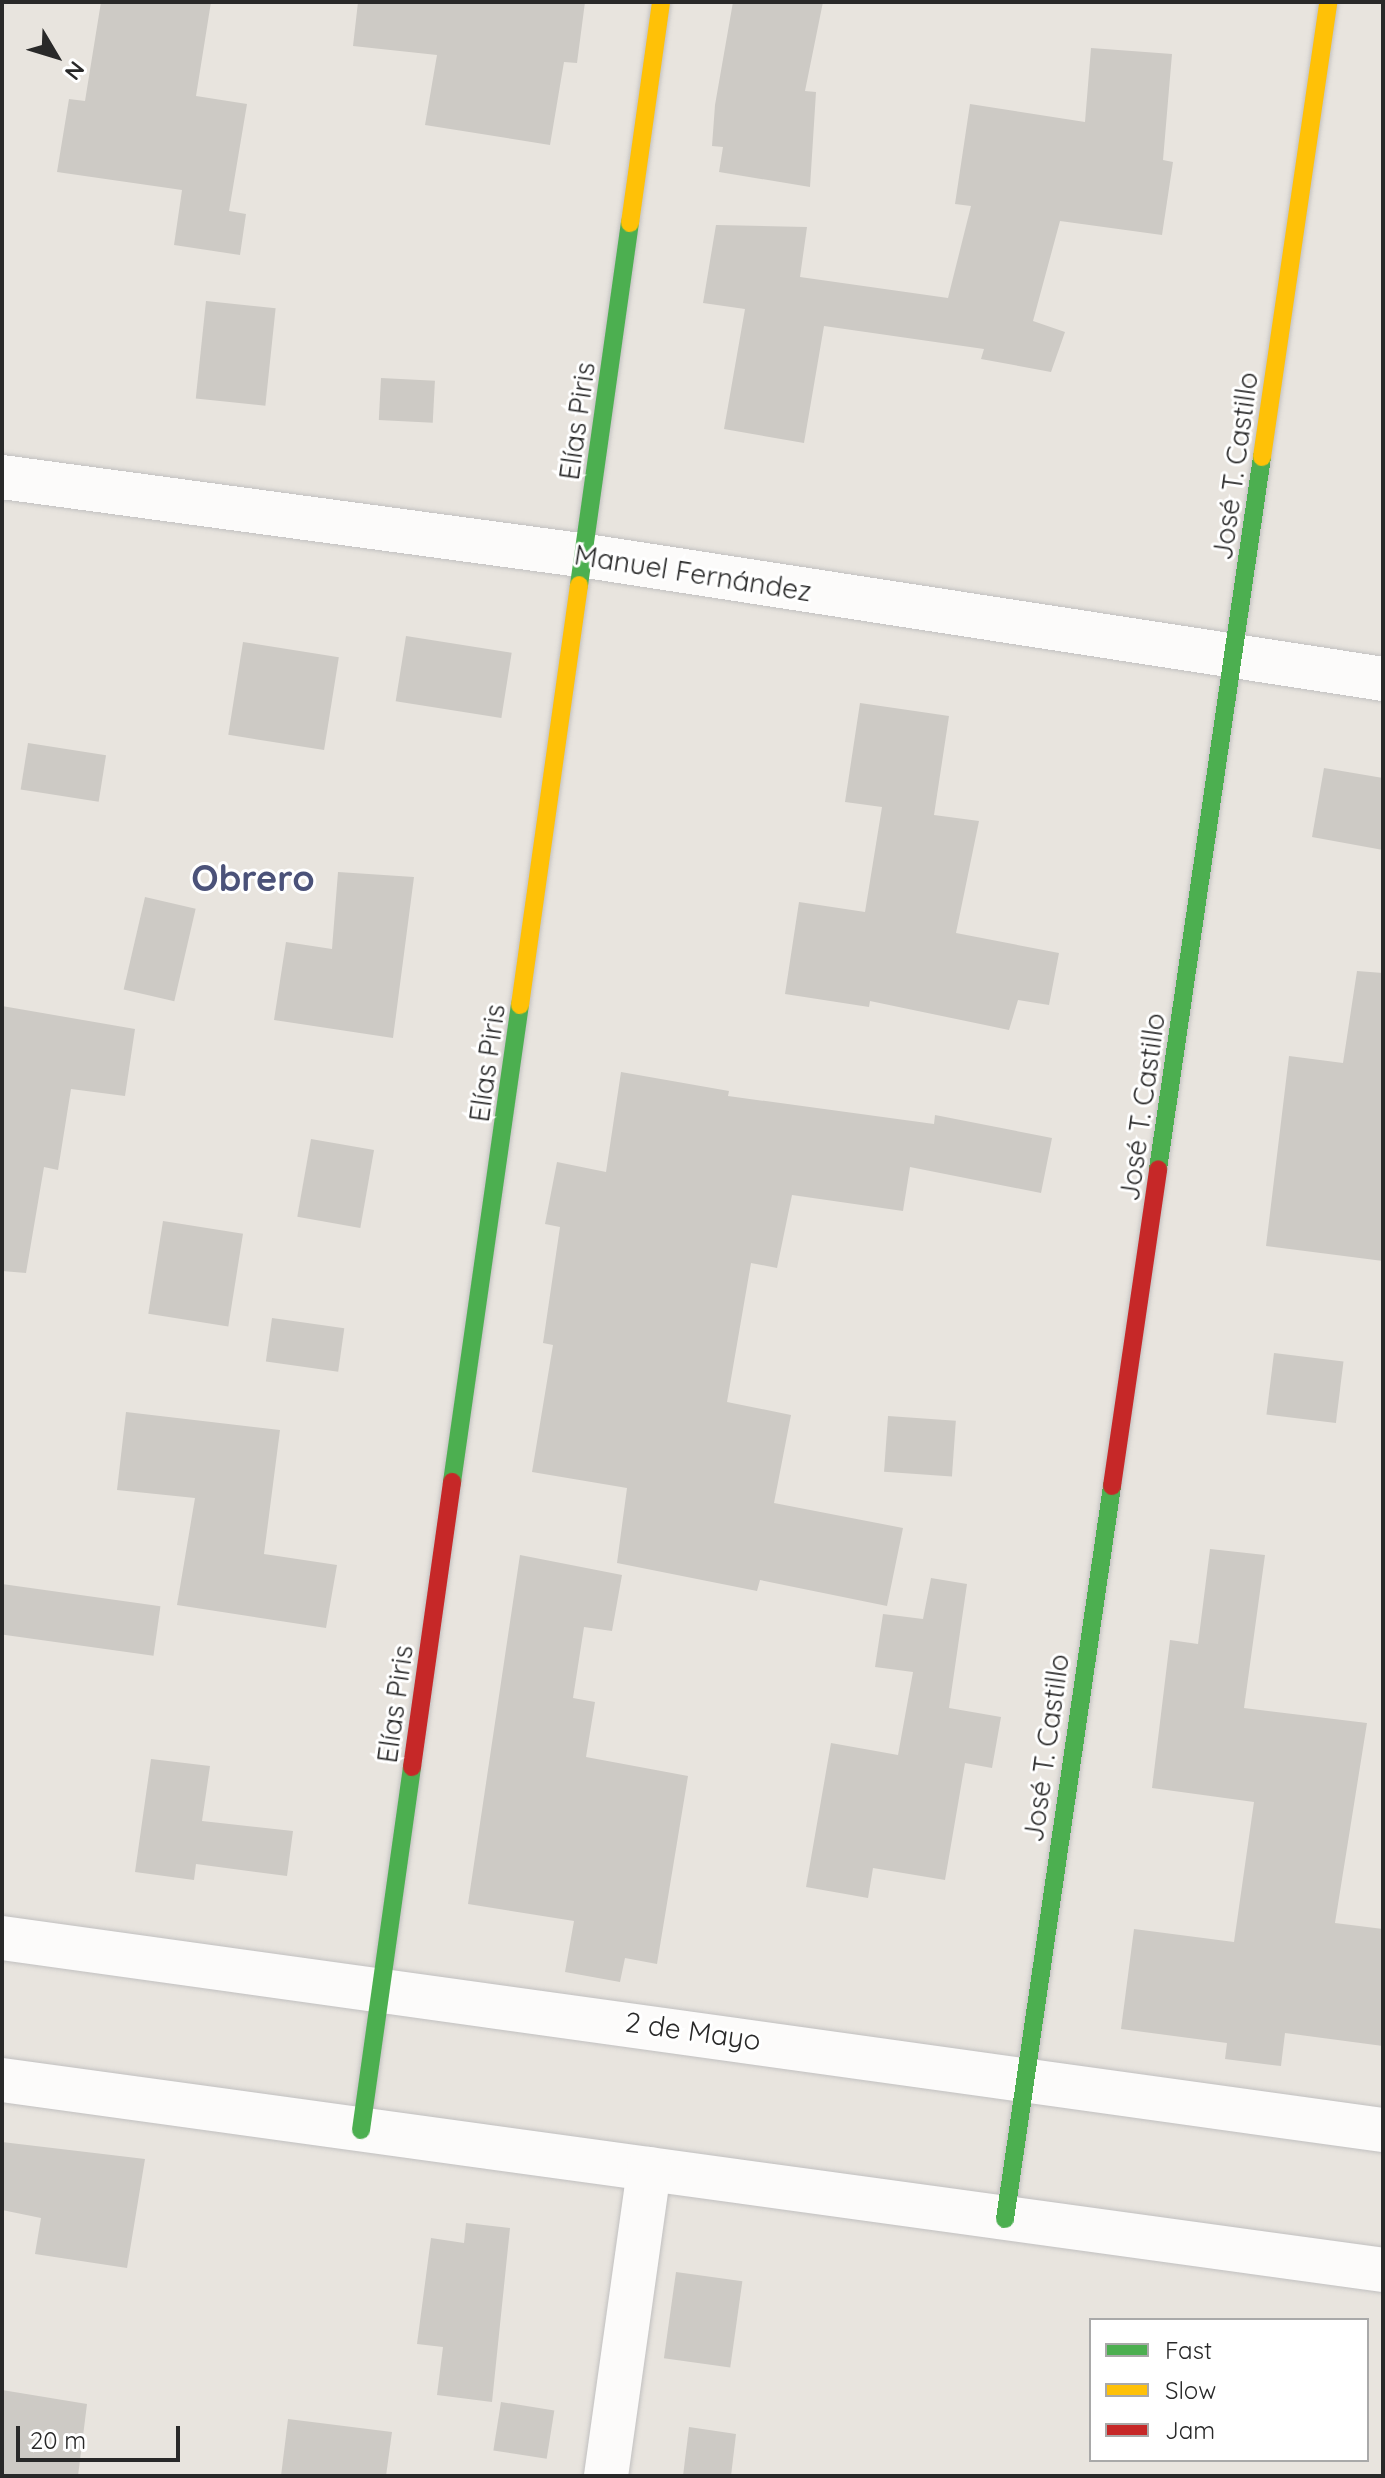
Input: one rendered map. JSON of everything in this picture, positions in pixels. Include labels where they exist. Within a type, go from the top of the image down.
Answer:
[{"type":"street","name":"Elías Piris","points":[[361,2130],[587,556],[661,2]]},
{"type":"street","name":"José T. Castillo","points":[[1005,2219],[1236,661],[1328,2]]},
{"type":"street","name":"Manuel Fernández","points":[[2,477],[587,556],[1236,661],[1383,679]]},
{"type":"street","name":"2 de Mayo","points":[[2,1938],[1026,2077],[1383,2130]]},
{"type":"street","points":[[2,2080],[1383,2270]]},
{"type":"street","points":[[606,2476],[649,2169]]},
{"type":"building","points":[[101,2],[211,2],[196,96],[247,104],[229,211],[246,214],[240,255],[174,245],[182,190],[57,172],[69,99],[85,101]]},
{"type":"building","points":[[358,2],[585,2],[577,63],[564,62],[550,145],[425,125],[437,55],[353,46]]},
{"type":"building","points":[[733,2],[823,2],[805,91],[816,92],[810,187],[719,172],[723,147],[712,146],[715,105]]},
{"type":"building","points":[[1091,48],[1172,54],[1163,160],[1173,162],[1162,235],[1060,221],[1033,321],[1065,332],[1051,372],[981,359],[984,349],[824,326],[804,443],[724,429],[745,309],[703,303],[716,225],[807,227],[800,277],[948,298],[971,206],[955,204],[970,104],[1085,122]]},
{"type":"building","points":[[206,301],[276,308],[265,406],[196,398]]},
{"type":"building","points":[[381,378],[435,381],[433,423],[379,420]]},
{"type":"building","points":[[406,636],[512,653],[501,718],[396,701]]},
{"type":"building","points":[[243,642],[339,657],[324,750],[228,735]]},
{"type":"building","points":[[860,703],[949,716],[934,815],[979,821],[956,933],[1059,953],[1049,1005],[1018,1000],[1009,1030],[870,1001],[869,1007],[785,994],[799,902],[865,912],[882,807],[845,802]]},
{"type":"building","points":[[28,743],[106,755],[99,802],[21,789]]},
{"type":"building","points":[[1324,768],[1383,778],[1383,850],[1312,837]]},
{"type":"building","points":[[338,872],[414,877],[393,1038],[274,1020],[286,942],[332,949]]},
{"type":"building","points":[[145,897],[196,909],[174,1001],[124,990]]},
{"type":"building","points":[[1357,971],[1383,973],[1383,1261],[1266,1246],[1289,1056],[1343,1063]]},
{"type":"building","points":[[2,1006],[135,1029],[125,1096],[71,1089],[58,1170],[44,1167],[26,1273],[2,1271]]},
{"type":"building","points":[[621,1072],[729,1091],[728,1096],[934,1124],[935,1115],[1052,1138],[1041,1193],[910,1167],[903,1211],[792,1195],[777,1268],[751,1263],[727,1402],[791,1415],[774,1503],[903,1528],[887,1606],[760,1580],[757,1591],[617,1563],[627,1488],[532,1472],[553,1345],[543,1343],[560,1227],[545,1224],[557,1162],[606,1172]]},
{"type":"building","points":[[311,1139],[374,1150],[360,1228],[297,1217]]},
{"type":"building","points":[[163,1221],[243,1234],[228,1327],[148,1314]]},
{"type":"building","points":[[272,1318],[344,1328],[338,1372],[266,1362]]},
{"type":"building","points":[[1274,1353],[1343,1362],[1336,1423],[1266,1415]]},
{"type":"building","points":[[126,1412],[280,1430],[264,1554],[337,1565],[326,1628],[177,1605],[195,1498],[117,1490]]},
{"type":"building","points":[[888,1416],[956,1421],[952,1477],[884,1472]]},
{"type":"building","points":[[1210,1549],[1265,1555],[1244,1708],[1367,1723],[1335,1923],[1383,1929],[1383,2046],[1285,2033],[1281,2066],[1225,2059],[1227,2043],[1121,2029],[1134,1929],[1234,1942],[1254,1802],[1152,1788],[1170,1640],[1198,1644]]},
{"type":"building","points":[[520,1555],[622,1575],[612,1631],[584,1627],[573,1698],[595,1702],[586,1757],[688,1776],[657,1964],[625,1958],[620,1982],[565,1972],[574,1921],[468,1904]]},
{"type":"building","points":[[931,1578],[967,1584],[949,1708],[1001,1717],[992,1768],[965,1763],[945,1880],[873,1868],[868,1898],[806,1887],[831,1743],[898,1755],[913,1672],[875,1667],[883,1614],[923,1619]]},
{"type":"building","points":[[2,1584],[160,1606],[153,1656],[2,1634]]},
{"type":"building","points":[[151,1759],[210,1766],[202,1821],[293,1831],[287,1876],[196,1864],[194,1880],[135,1872]]},
{"type":"building","points":[[2,2142],[145,2159],[127,2268],[35,2254],[41,2218],[2,2210]]},
{"type":"building","points":[[466,2223],[510,2228],[492,2402],[437,2395],[443,2347],[417,2344],[431,2238],[464,2243]]},
{"type":"building","points":[[676,2272],[742,2281],[730,2367],[664,2358]]},
{"type":"building","points":[[2,2390],[87,2404],[78,2476],[2,2476]]},
{"type":"building","points":[[501,2402],[554,2410],[547,2459],[493,2450]]},
{"type":"building","points":[[288,2419],[392,2432],[386,2476],[281,2476]]},
{"type":"building","points":[[689,2427],[736,2434],[731,2476],[683,2476]]},
{"type":"traffic: fast","points":[[579,585],[630,223]]},
{"type":"traffic: fast","points":[[1158,1169],[1262,457]]},
{"type":"traffic: fast","points":[[452,1482],[520,1005]]},
{"type":"traffic: fast","points":[[1005,2219],[1112,1486]]},
{"type":"traffic: fast","points":[[361,2130],[412,1767]]},
{"type":"traffic: slow","points":[[630,223],[661,2]]},
{"type":"traffic: slow","points":[[1262,457],[1328,2]]},
{"type":"traffic: slow","points":[[520,1005],[579,585]]},
{"type":"traffic: jam","points":[[1112,1486],[1158,1169]]},
{"type":"traffic: jam","points":[[412,1767],[452,1482]]},
{"type":"district","name":"Obrero","points":[[253,878]]}]
